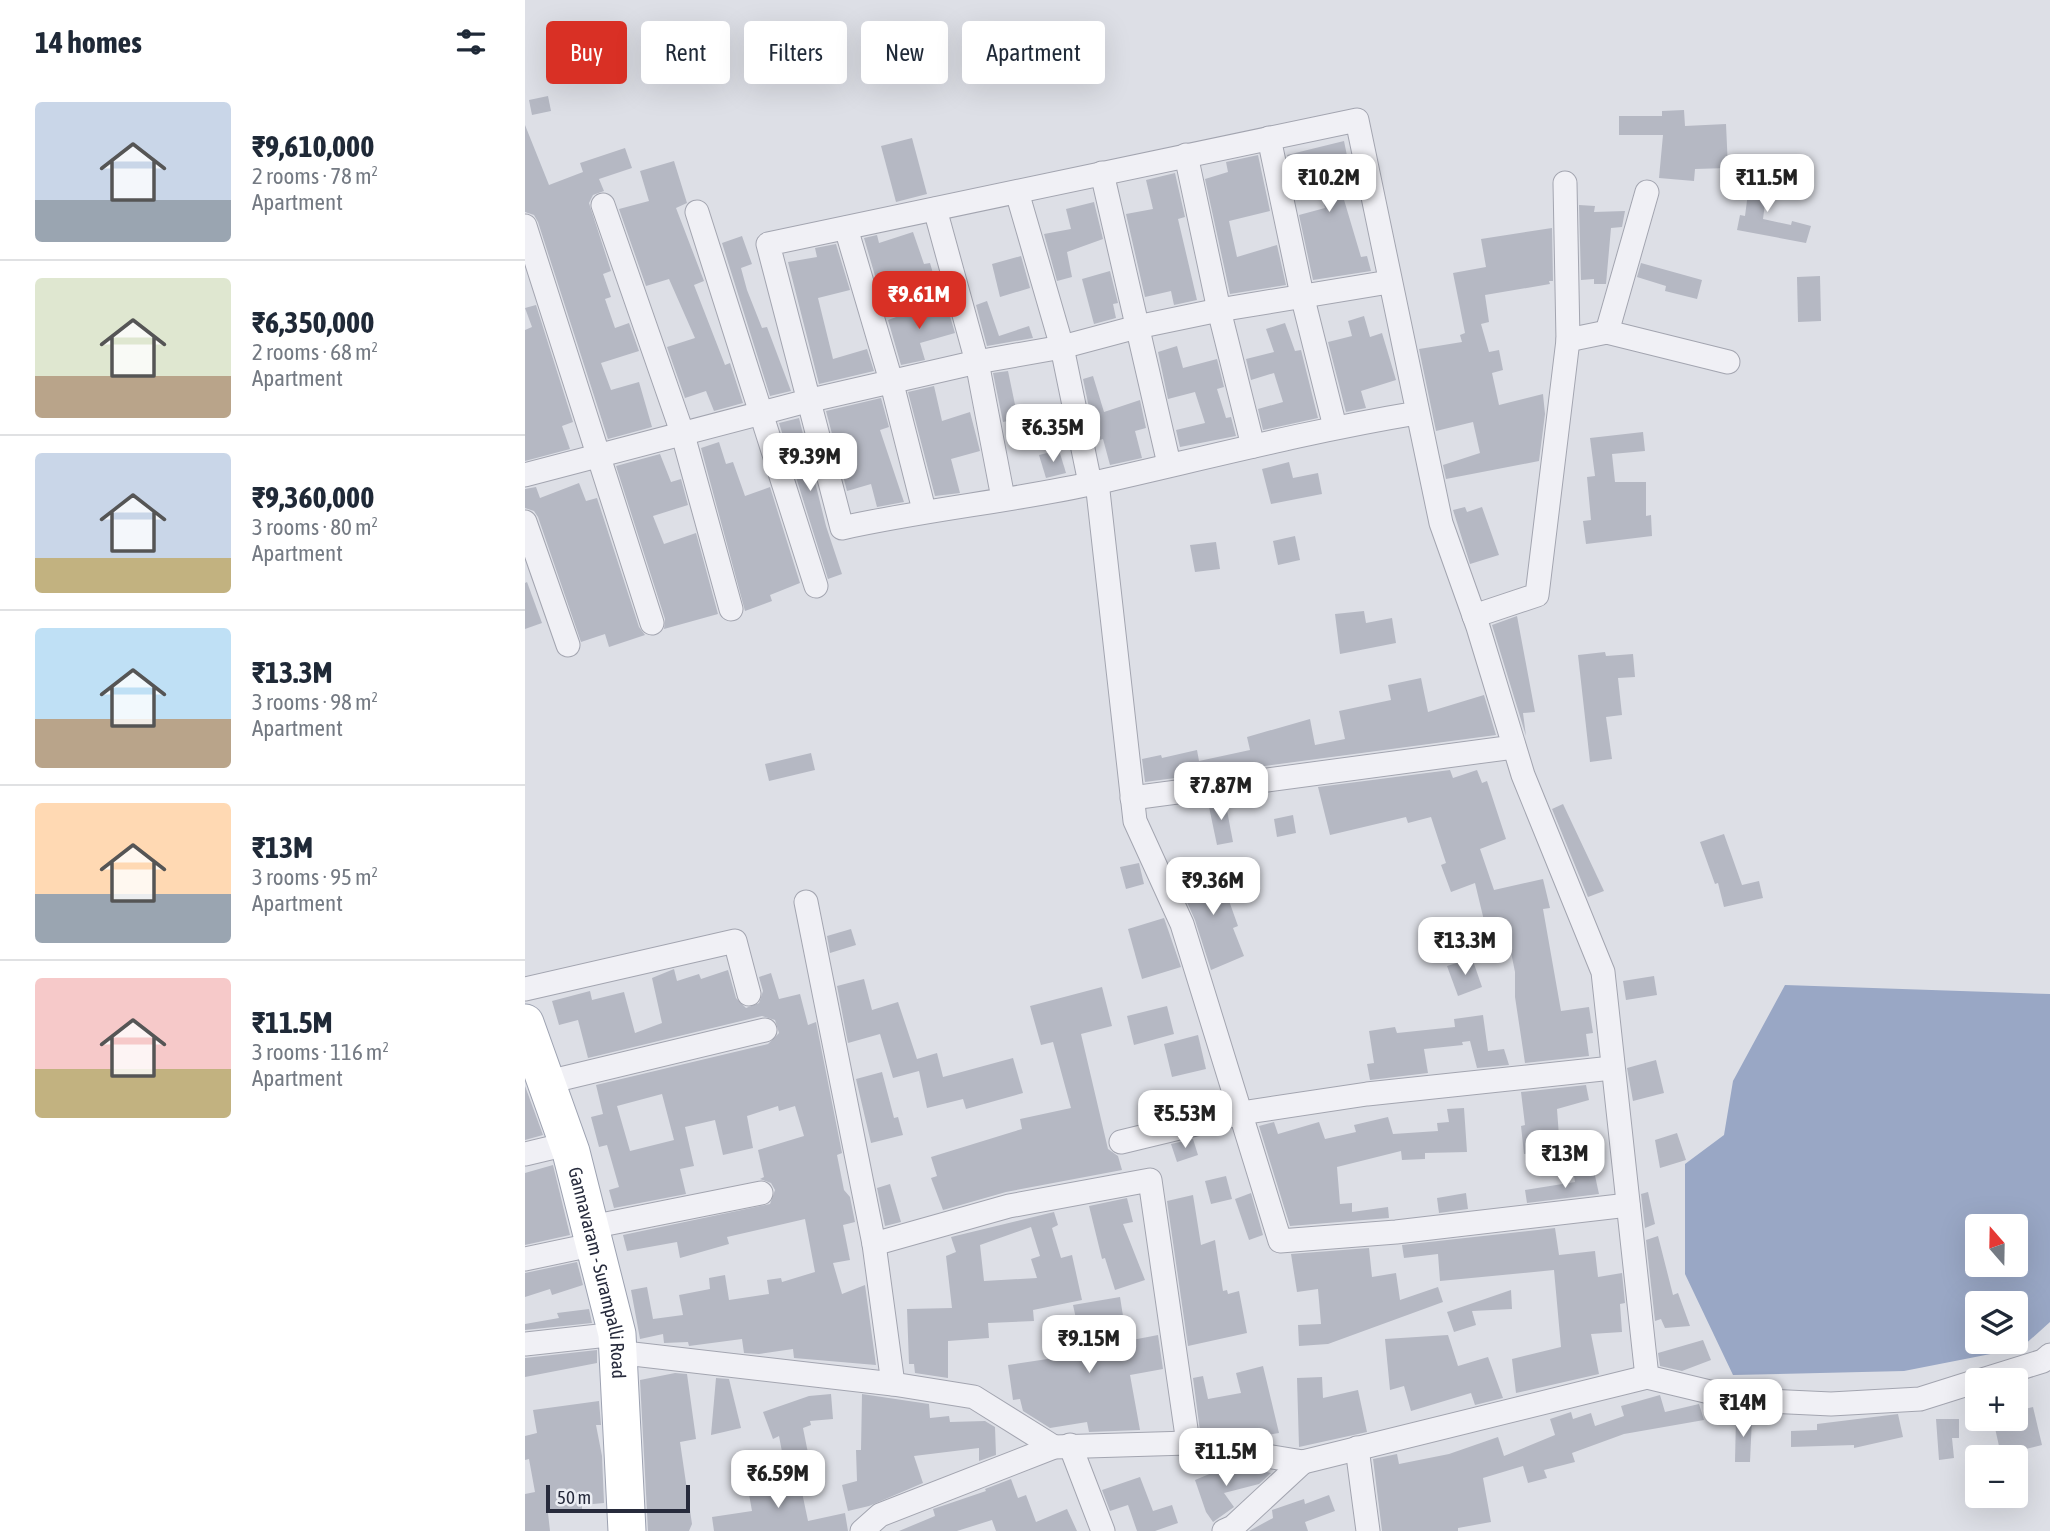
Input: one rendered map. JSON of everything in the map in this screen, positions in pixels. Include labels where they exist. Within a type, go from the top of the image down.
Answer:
[{"type":"main road","name":"Gannavaram - Surampalli Road","points":[[525,1023],[548,1082],[594,1235],[617,1343],[627,1531]]},
{"type":"street","points":[[1416,413],[1335,427],[1094,483],[924,510],[842,528],[768,244],[1357,120],[1441,523],[1474,616],[1514,747],[1603,972],[1647,1377]]},
{"type":"street","points":[[1269,138],[1302,295],[1335,427]]},
{"type":"street","points":[[1186,155],[1219,310],[1253,446]]},
{"type":"street","points":[[1102,173],[1169,464]]},
{"type":"street","points":[[1474,616],[1537,595],[1568,340],[1565,183]]},
{"type":"street","points":[[1607,332],[1647,191]]},
{"type":"street","points":[[1017,192],[1062,347],[1094,483],[1136,821],[1182,924],[1280,1241],[1396,1232],[1628,1205]]},
{"type":"street","points":[[603,205],[683,435],[731,609]]},
{"type":"street","points":[[935,209],[977,362],[1003,498]]},
{"type":"street","points":[[697,212],[816,586]]},
{"type":"street","points":[[525,226],[652,623]]},
{"type":"street","points":[[846,228],[892,384],[924,510]]},
{"type":"street","points":[[525,475],[807,401],[892,384],[977,362],[1062,347],[1137,327],[1219,310],[1389,282]]},
{"type":"street","points":[[1568,340],[1607,332],[1728,362]]},
{"type":"street","points":[[525,522],[568,645]]},
{"type":"street","points":[[1132,798],[1514,747]]},
{"type":"street","points":[[806,902],[874,1244],[893,1384]]},
{"type":"street","points":[[525,989],[736,942],[749,994]]},
{"type":"street","points":[[548,1082],[765,1030]]},
{"type":"street","points":[[1121,1142],[1241,1113],[1367,1094],[1612,1068]]},
{"type":"street","points":[[525,1154],[567,1144]]},
{"type":"street","points":[[874,1244],[1009,1206],[1150,1180],[1188,1443]]},
{"type":"street","points":[[525,1259],[594,1235],[761,1193]]},
{"type":"street","points":[[525,1344],[617,1343],[974,1397],[1062,1446],[1103,1531]]},
{"type":"street","points":[[2020,1368],[2043,1361],[2050,1355]]},
{"type":"street","points":[[862,1531],[880,1514],[1062,1446],[1188,1443],[1303,1462],[1647,1377],[1743,1400],[1831,1404],[1920,1399],[1965,1385]]},
{"type":"street","points":[[1357,1448],[1368,1531]]},
{"type":"street","points":[[1224,1531],[1233,1527],[1303,1462]]},
{"type":"water","points":[[1785,985],[2050,994],[2050,1322],[2028,1342],[2028,1291],[1965,1291],[1965,1354],[1990,1354],[1904,1371],[1733,1375],[1685,1274],[1685,1164],[1724,1135],[1733,1081]]},
{"type":"building","points":[[548,96],[551,111],[532,115],[529,100]]},
{"type":"building","points":[[1684,110],[1685,126],[1726,124],[1728,168],[1695,169],[1694,181],[1659,178],[1663,135],[1619,135],[1619,116],[1662,116],[1662,111]]},
{"type":"building","points":[[525,125],[549,185],[583,172],[580,163],[625,148],[632,168],[599,179],[604,191],[593,195],[589,203],[611,271],[603,274],[611,297],[605,299],[615,328],[629,323],[639,351],[601,363],[611,390],[639,382],[652,427],[608,439],[538,222],[534,215],[525,212]]},
{"type":"building","points":[[912,138],[927,194],[896,202],[881,146]]},
{"type":"building","points":[[1344,141],[1354,190],[1342,193],[1361,257],[1367,256],[1371,271],[1313,280],[1299,215],[1325,208],[1315,170],[1291,176],[1287,155]]},
{"type":"building","points":[[1258,155],[1270,211],[1229,221],[1237,257],[1277,245],[1286,285],[1230,294],[1205,179],[1228,172],[1226,162]]},
{"type":"building","points":[[674,161],[687,203],[676,208],[704,281],[694,285],[725,365],[730,363],[743,403],[714,411],[706,391],[685,398],[667,347],[695,338],[669,279],[646,286],[619,209],[649,201],[640,171]]},
{"type":"building","points":[[1751,170],[1769,173],[1763,219],[1791,225],[1792,221],[1811,226],[1806,243],[1737,230],[1740,215],[1745,216]]},
{"type":"building","points":[[1175,173],[1185,217],[1178,219],[1197,300],[1174,305],[1171,291],[1145,297],[1126,214],[1153,209],[1146,180]]},
{"type":"building","points":[[1094,202],[1103,239],[1067,252],[1072,277],[1057,281],[1044,234],[1071,229],[1066,209]]},
{"type":"building","points":[[1579,205],[1595,206],[1594,212],[1625,211],[1622,227],[1611,228],[1606,284],[1594,284],[1594,279],[1581,280]]},
{"type":"building","points":[[1552,228],[1553,281],[1549,281],[1550,284],[1485,295],[1489,322],[1481,324],[1489,352],[1499,350],[1503,370],[1492,373],[1499,405],[1543,394],[1545,414],[1539,461],[1446,479],[1443,465],[1480,453],[1473,422],[1436,431],[1419,349],[1462,342],[1460,335],[1465,333],[1453,273],[1486,267],[1481,239]]},
{"type":"building","points":[[913,232],[924,264],[930,263],[935,280],[880,293],[864,238],[877,235],[879,243]]},
{"type":"building","points":[[742,236],[752,264],[741,268],[747,290],[762,328],[767,327],[791,391],[770,396],[722,243]]},
{"type":"building","points":[[836,244],[850,290],[818,298],[833,359],[867,349],[874,371],[819,384],[788,262],[817,257],[815,248]]},
{"type":"building","points":[[1021,256],[1030,288],[1000,297],[992,264]]},
{"type":"building","points":[[1641,263],[1702,280],[1697,299],[1665,291],[1666,286],[1637,277]]},
{"type":"building","points":[[1110,271],[1118,303],[1113,304],[1116,318],[1094,324],[1082,279]]},
{"type":"building","points":[[1820,276],[1821,321],[1798,322],[1797,277]]},
{"type":"building","points":[[940,301],[945,315],[949,313],[955,333],[920,343],[925,360],[901,365],[888,320]]},
{"type":"building","points":[[987,301],[999,336],[1029,326],[1033,338],[987,346],[976,305]]},
{"type":"building","points":[[536,305],[573,422],[562,426],[570,449],[525,461],[525,330],[532,327],[525,308]]},
{"type":"building","points":[[1364,316],[1370,337],[1382,333],[1396,380],[1361,391],[1366,408],[1346,412],[1328,342],[1352,336],[1348,321]]},
{"type":"building","points":[[1285,323],[1295,351],[1301,350],[1318,418],[1263,430],[1258,409],[1283,402],[1274,373],[1251,380],[1246,359],[1274,352],[1266,329]]},
{"type":"building","points":[[1177,346],[1183,368],[1217,359],[1224,387],[1217,389],[1226,418],[1231,417],[1236,436],[1180,447],[1176,430],[1205,423],[1195,392],[1168,399],[1158,352]]},
{"type":"building","points":[[1008,371],[1018,419],[1003,422],[993,373]]},
{"type":"building","points":[[1093,376],[1104,412],[1140,400],[1146,428],[1135,431],[1142,458],[1110,465],[1103,439],[1096,441],[1083,379]]},
{"type":"building","points":[[934,386],[942,421],[970,412],[980,451],[951,459],[960,493],[935,496],[908,392]]},
{"type":"building","points":[[881,398],[889,427],[880,430],[904,502],[877,507],[871,484],[847,491],[826,411]]},
{"type":"building","points":[[799,418],[826,526],[842,574],[828,579],[779,423]]},
{"type":"building","points":[[1643,432],[1645,451],[1612,454],[1615,482],[1646,482],[1646,516],[1651,515],[1652,536],[1586,544],[1583,521],[1591,520],[1587,477],[1595,476],[1590,438]]},
{"type":"building","points":[[719,442],[726,464],[733,462],[745,496],[770,487],[800,583],[770,595],[772,601],[745,611],[701,448]]},
{"type":"building","points":[[1059,450],[1066,473],[1046,478],[1039,455]]},
{"type":"building","points":[[660,454],[671,482],[681,479],[688,505],[653,516],[664,544],[696,533],[718,614],[664,629],[665,619],[616,466]]},
{"type":"building","points":[[1289,462],[1293,478],[1318,473],[1322,494],[1271,504],[1262,469]]},
{"type":"building","points":[[579,483],[586,501],[597,498],[639,627],[645,635],[609,647],[605,634],[581,642],[538,517],[534,511],[525,508],[525,489],[536,487],[540,498]]},
{"type":"building","points":[[1465,507],[1467,512],[1482,507],[1499,555],[1470,564],[1453,510]]},
{"type":"building","points":[[1295,536],[1300,560],[1278,565],[1273,541]]},
{"type":"building","points":[[1216,542],[1220,569],[1195,572],[1190,545]]},
{"type":"building","points":[[527,582],[542,623],[525,629],[525,583]]},
{"type":"building","points":[[1364,611],[1366,623],[1392,618],[1396,643],[1340,654],[1335,614]]},
{"type":"building","points":[[1517,616],[1535,712],[1523,713],[1526,736],[1492,625]]},
{"type":"building","points":[[1605,652],[1606,656],[1633,654],[1635,677],[1618,678],[1622,715],[1606,717],[1612,759],[1590,762],[1578,655]]},
{"type":"building","points":[[1421,678],[1428,712],[1484,695],[1496,735],[1145,782],[1142,759],[1161,755],[1162,758],[1197,750],[1199,761],[1250,750],[1247,737],[1310,719],[1315,745],[1345,739],[1339,711],[1391,700],[1388,685]]},
{"type":"building","points":[[811,753],[815,770],[769,781],[765,764]]},
{"type":"building","points":[[1450,770],[1453,778],[1477,770],[1482,783],[1487,781],[1506,839],[1480,849],[1494,890],[1543,879],[1550,908],[1543,909],[1561,1011],[1589,1007],[1593,1033],[1586,1034],[1589,1056],[1525,1063],[1515,997],[1515,972],[1506,928],[1487,933],[1475,883],[1451,892],[1441,865],[1446,863],[1431,817],[1408,823],[1406,817],[1330,835],[1318,787]]},
{"type":"building","points":[[1225,800],[1233,842],[1217,845],[1208,802]]},
{"type":"building","points":[[1563,804],[1604,891],[1588,897],[1552,809]]},
{"type":"building","points":[[1293,815],[1296,833],[1277,837],[1274,819]]},
{"type":"building","points":[[1724,834],[1742,885],[1759,881],[1763,898],[1724,907],[1718,883],[1715,884],[1700,842]]},
{"type":"building","points":[[1139,863],[1144,884],[1126,889],[1120,867]]},
{"type":"building","points":[[1217,867],[1238,926],[1233,928],[1244,956],[1211,970],[1195,920],[1178,882]]},
{"type":"building","points":[[1164,918],[1181,967],[1142,979],[1128,929]]},
{"type":"building","points":[[851,929],[856,945],[830,953],[827,936]]},
{"type":"building","points":[[1472,958],[1482,987],[1458,996],[1447,966]]},
{"type":"building","points":[[674,969],[677,981],[699,974],[701,979],[728,970],[736,998],[746,1008],[759,1003],[763,991],[759,977],[771,973],[779,999],[800,994],[808,1025],[816,1022],[842,1153],[837,1155],[844,1190],[850,1197],[855,1222],[843,1225],[850,1260],[833,1263],[842,1294],[865,1285],[876,1365],[794,1358],[793,1349],[759,1354],[744,1353],[742,1339],[689,1346],[688,1342],[664,1343],[663,1334],[640,1339],[631,1290],[647,1287],[653,1319],[683,1315],[679,1295],[710,1289],[709,1278],[725,1275],[729,1300],[769,1294],[767,1280],[781,1278],[782,1282],[815,1272],[805,1219],[727,1237],[729,1244],[680,1258],[677,1242],[627,1251],[623,1235],[770,1204],[775,1190],[771,1183],[760,1179],[764,1177],[758,1150],[804,1136],[795,1106],[779,1111],[778,1106],[747,1116],[753,1148],[723,1155],[715,1120],[685,1127],[694,1166],[680,1169],[686,1194],[614,1208],[609,1190],[619,1187],[607,1145],[599,1147],[591,1117],[603,1114],[596,1085],[768,1044],[779,1033],[775,1020],[762,1016],[588,1058],[578,1020],[559,1025],[552,1001],[590,991],[592,1000],[624,992],[635,1033],[662,1023],[652,978]],"holes":[[[662,1094],[674,1140],[630,1151],[617,1106]]]},
{"type":"building","points":[[1654,976],[1657,995],[1626,1000],[1623,981]]},
{"type":"building","points":[[864,979],[872,1010],[898,1002],[917,1059],[937,1053],[943,1077],[1013,1058],[1023,1093],[966,1109],[963,1099],[927,1108],[919,1071],[893,1078],[880,1034],[848,1043],[837,986]]},
{"type":"building","points":[[1102,987],[1112,1026],[1081,1034],[1108,1149],[1118,1156],[1122,1170],[1006,1192],[943,1210],[931,1178],[937,1176],[931,1157],[1022,1129],[1020,1119],[1071,1108],[1053,1042],[1041,1045],[1030,1006]]},
{"type":"building","points":[[1167,1006],[1174,1034],[1134,1045],[1127,1016]]},
{"type":"building","points":[[1483,1015],[1488,1051],[1504,1049],[1509,1065],[1477,1068],[1470,1041],[1462,1042],[1463,1045],[1424,1049],[1428,1073],[1370,1080],[1367,1064],[1374,1063],[1369,1031],[1395,1027],[1397,1033],[1455,1027],[1454,1019]]},
{"type":"building","points":[[1198,1035],[1206,1069],[1172,1077],[1164,1044]]},
{"type":"building","points":[[1656,1060],[1664,1093],[1633,1101],[1627,1068]]},
{"type":"building","points":[[882,1072],[894,1118],[898,1117],[903,1135],[871,1143],[856,1079]]},
{"type":"building","points":[[1586,1085],[1589,1100],[1557,1109],[1560,1150],[1524,1154],[1521,1126],[1525,1125],[1521,1092]]},
{"type":"building","points":[[525,1086],[543,1135],[525,1140]]},
{"type":"building","points":[[1464,1108],[1467,1152],[1425,1153],[1425,1159],[1402,1160],[1401,1151],[1337,1167],[1340,1204],[1352,1203],[1352,1212],[1388,1207],[1389,1218],[1290,1226],[1259,1126],[1274,1122],[1278,1134],[1319,1122],[1325,1139],[1356,1132],[1354,1125],[1388,1117],[1393,1134],[1438,1131],[1437,1123],[1449,1122],[1447,1109]]},
{"type":"building","points":[[1677,1133],[1686,1160],[1660,1168],[1655,1140]]},
{"type":"building","points":[[1193,1139],[1198,1155],[1177,1162],[1171,1144]]},
{"type":"building","points":[[553,1165],[570,1235],[525,1245],[525,1173]]},
{"type":"building","points":[[1594,1171],[1599,1194],[1527,1203],[1525,1190],[1575,1182],[1574,1176]]},
{"type":"building","points":[[1226,1176],[1232,1199],[1211,1204],[1205,1181]]},
{"type":"building","points":[[890,1184],[901,1222],[885,1226],[877,1188]]},
{"type":"building","points":[[1648,1192],[1655,1224],[1645,1228],[1641,1194]]},
{"type":"building","points":[[1251,1193],[1263,1235],[1249,1240],[1235,1199]]},
{"type":"building","points":[[1466,1193],[1468,1209],[1439,1213],[1437,1198]]},
{"type":"building","points":[[1193,1195],[1201,1245],[1215,1240],[1223,1291],[1227,1290],[1228,1294],[1239,1291],[1247,1333],[1188,1346],[1167,1201]]},
{"type":"building","points":[[1127,1198],[1133,1222],[1123,1224],[1145,1280],[1115,1290],[1105,1258],[1102,1259],[1089,1206]]},
{"type":"building","points":[[1054,1212],[1058,1225],[1052,1228],[1061,1258],[1072,1255],[1082,1300],[1033,1310],[1034,1321],[988,1323],[989,1338],[948,1341],[948,1378],[915,1373],[914,1364],[909,1364],[907,1309],[952,1308],[946,1256],[956,1252],[951,1237]],"holes":[[[1031,1227],[1040,1256],[1031,1259],[1037,1278],[984,1281],[980,1245]]]},
{"type":"building","points":[[1555,1228],[1559,1255],[1595,1251],[1598,1277],[1622,1273],[1625,1303],[1620,1304],[1622,1332],[1591,1334],[1599,1374],[1516,1393],[1512,1359],[1561,1347],[1554,1270],[1440,1281],[1438,1254],[1404,1258],[1402,1245]]},
{"type":"building","points":[[1658,1236],[1673,1295],[1678,1293],[1690,1326],[1665,1328],[1661,1319],[1655,1321],[1646,1240]]},
{"type":"building","points":[[1369,1248],[1372,1277],[1396,1273],[1400,1300],[1438,1287],[1443,1302],[1328,1344],[1299,1346],[1298,1325],[1321,1324],[1318,1289],[1297,1292],[1291,1254]]},
{"type":"building","points":[[577,1262],[583,1285],[552,1295],[550,1289],[525,1297],[525,1273]]},
{"type":"building","points":[[1511,1290],[1512,1309],[1472,1311],[1476,1325],[1454,1332],[1447,1312]]},
{"type":"building","points":[[1120,1297],[1127,1341],[1158,1335],[1163,1369],[1130,1375],[1140,1430],[1089,1432],[1087,1422],[1050,1428],[1023,1411],[1020,1399],[1013,1400],[1008,1365],[1094,1352],[1092,1332],[1079,1332],[1073,1305]]},
{"type":"building","points":[[589,1309],[592,1323],[525,1330],[525,1324],[559,1318],[557,1313]]},
{"type":"building","points":[[1448,1335],[1458,1366],[1488,1357],[1503,1398],[1475,1405],[1471,1393],[1411,1411],[1404,1386],[1390,1390],[1385,1339]]},
{"type":"building","points":[[1703,1340],[1711,1360],[1682,1371],[1660,1366],[1658,1353]]},
{"type":"building","points":[[597,1350],[597,1363],[525,1377],[525,1358]]},
{"type":"building","points":[[1263,1366],[1279,1433],[1261,1436],[1262,1441],[1248,1439],[1247,1430],[1223,1435],[1200,1431],[1193,1378],[1203,1376],[1208,1399],[1241,1393],[1236,1373]]},
{"type":"building","points":[[675,1373],[687,1374],[696,1439],[680,1442],[692,1524],[689,1531],[648,1531],[640,1380]]},
{"type":"building","points":[[1322,1377],[1323,1398],[1358,1390],[1367,1432],[1299,1447],[1297,1378]]},
{"type":"building","points":[[716,1378],[729,1379],[741,1428],[711,1435]]},
{"type":"building","points":[[831,1394],[833,1419],[810,1421],[811,1425],[803,1428],[811,1468],[786,1473],[779,1436],[773,1439],[763,1412],[809,1396]]},
{"type":"building","points":[[862,1394],[929,1404],[930,1418],[949,1416],[950,1422],[985,1421],[995,1427],[996,1455],[979,1461],[979,1448],[914,1456],[923,1483],[869,1506],[848,1511],[842,1485],[857,1481],[856,1450],[861,1450]]},
{"type":"building","points":[[1660,1395],[1665,1412],[1699,1404],[1704,1420],[1624,1434],[1572,1453],[1575,1462],[1544,1470],[1547,1478],[1528,1483],[1523,1466],[1483,1478],[1491,1522],[1458,1528],[1458,1531],[1382,1531],[1373,1459],[1397,1454],[1399,1464],[1449,1454],[1498,1437],[1504,1456],[1555,1435],[1550,1419],[1571,1412],[1573,1419],[1591,1413],[1595,1426],[1624,1416],[1621,1406]]},
{"type":"building","points":[[599,1401],[601,1425],[596,1425],[602,1456],[604,1503],[582,1505],[582,1513],[548,1513],[550,1531],[525,1531],[525,1494],[535,1492],[529,1459],[525,1460],[525,1436],[537,1433],[533,1410]]},
{"type":"building","points":[[2033,1407],[2042,1445],[2028,1448],[2028,1445],[1999,1445],[1996,1431],[2028,1431],[2028,1408]]},
{"type":"building","points":[[1898,1414],[1903,1437],[1854,1448],[1854,1445],[1791,1447],[1791,1431],[1817,1430],[1817,1424]]},
{"type":"building","points":[[1736,1417],[1752,1417],[1750,1462],[1735,1462]]},
{"type":"building","points":[[1936,1419],[1959,1419],[1959,1438],[1952,1438],[1954,1458],[1939,1460]]},
{"type":"building","points":[[1245,1467],[1271,1473],[1259,1484],[1224,1493],[1234,1507],[1213,1522],[1206,1512],[1195,1480],[1219,1470],[1220,1473]]},
{"type":"building","points":[[798,1473],[808,1521],[845,1513],[848,1531],[714,1531],[712,1517],[752,1511],[747,1483]]},
{"type":"building","points":[[1140,1477],[1153,1511],[1172,1505],[1178,1523],[1155,1531],[1137,1531],[1128,1505],[1110,1511],[1102,1490]]},
{"type":"building","points":[[1011,1479],[1018,1498],[1026,1495],[1036,1522],[1067,1509],[1077,1531],[996,1531],[992,1520],[957,1531],[899,1531],[935,1516],[933,1509],[986,1491],[985,1489]]},
{"type":"building","points":[[1329,1495],[1335,1511],[1305,1522],[1308,1531],[1249,1531],[1273,1518],[1272,1510],[1304,1499],[1305,1504]]}]
